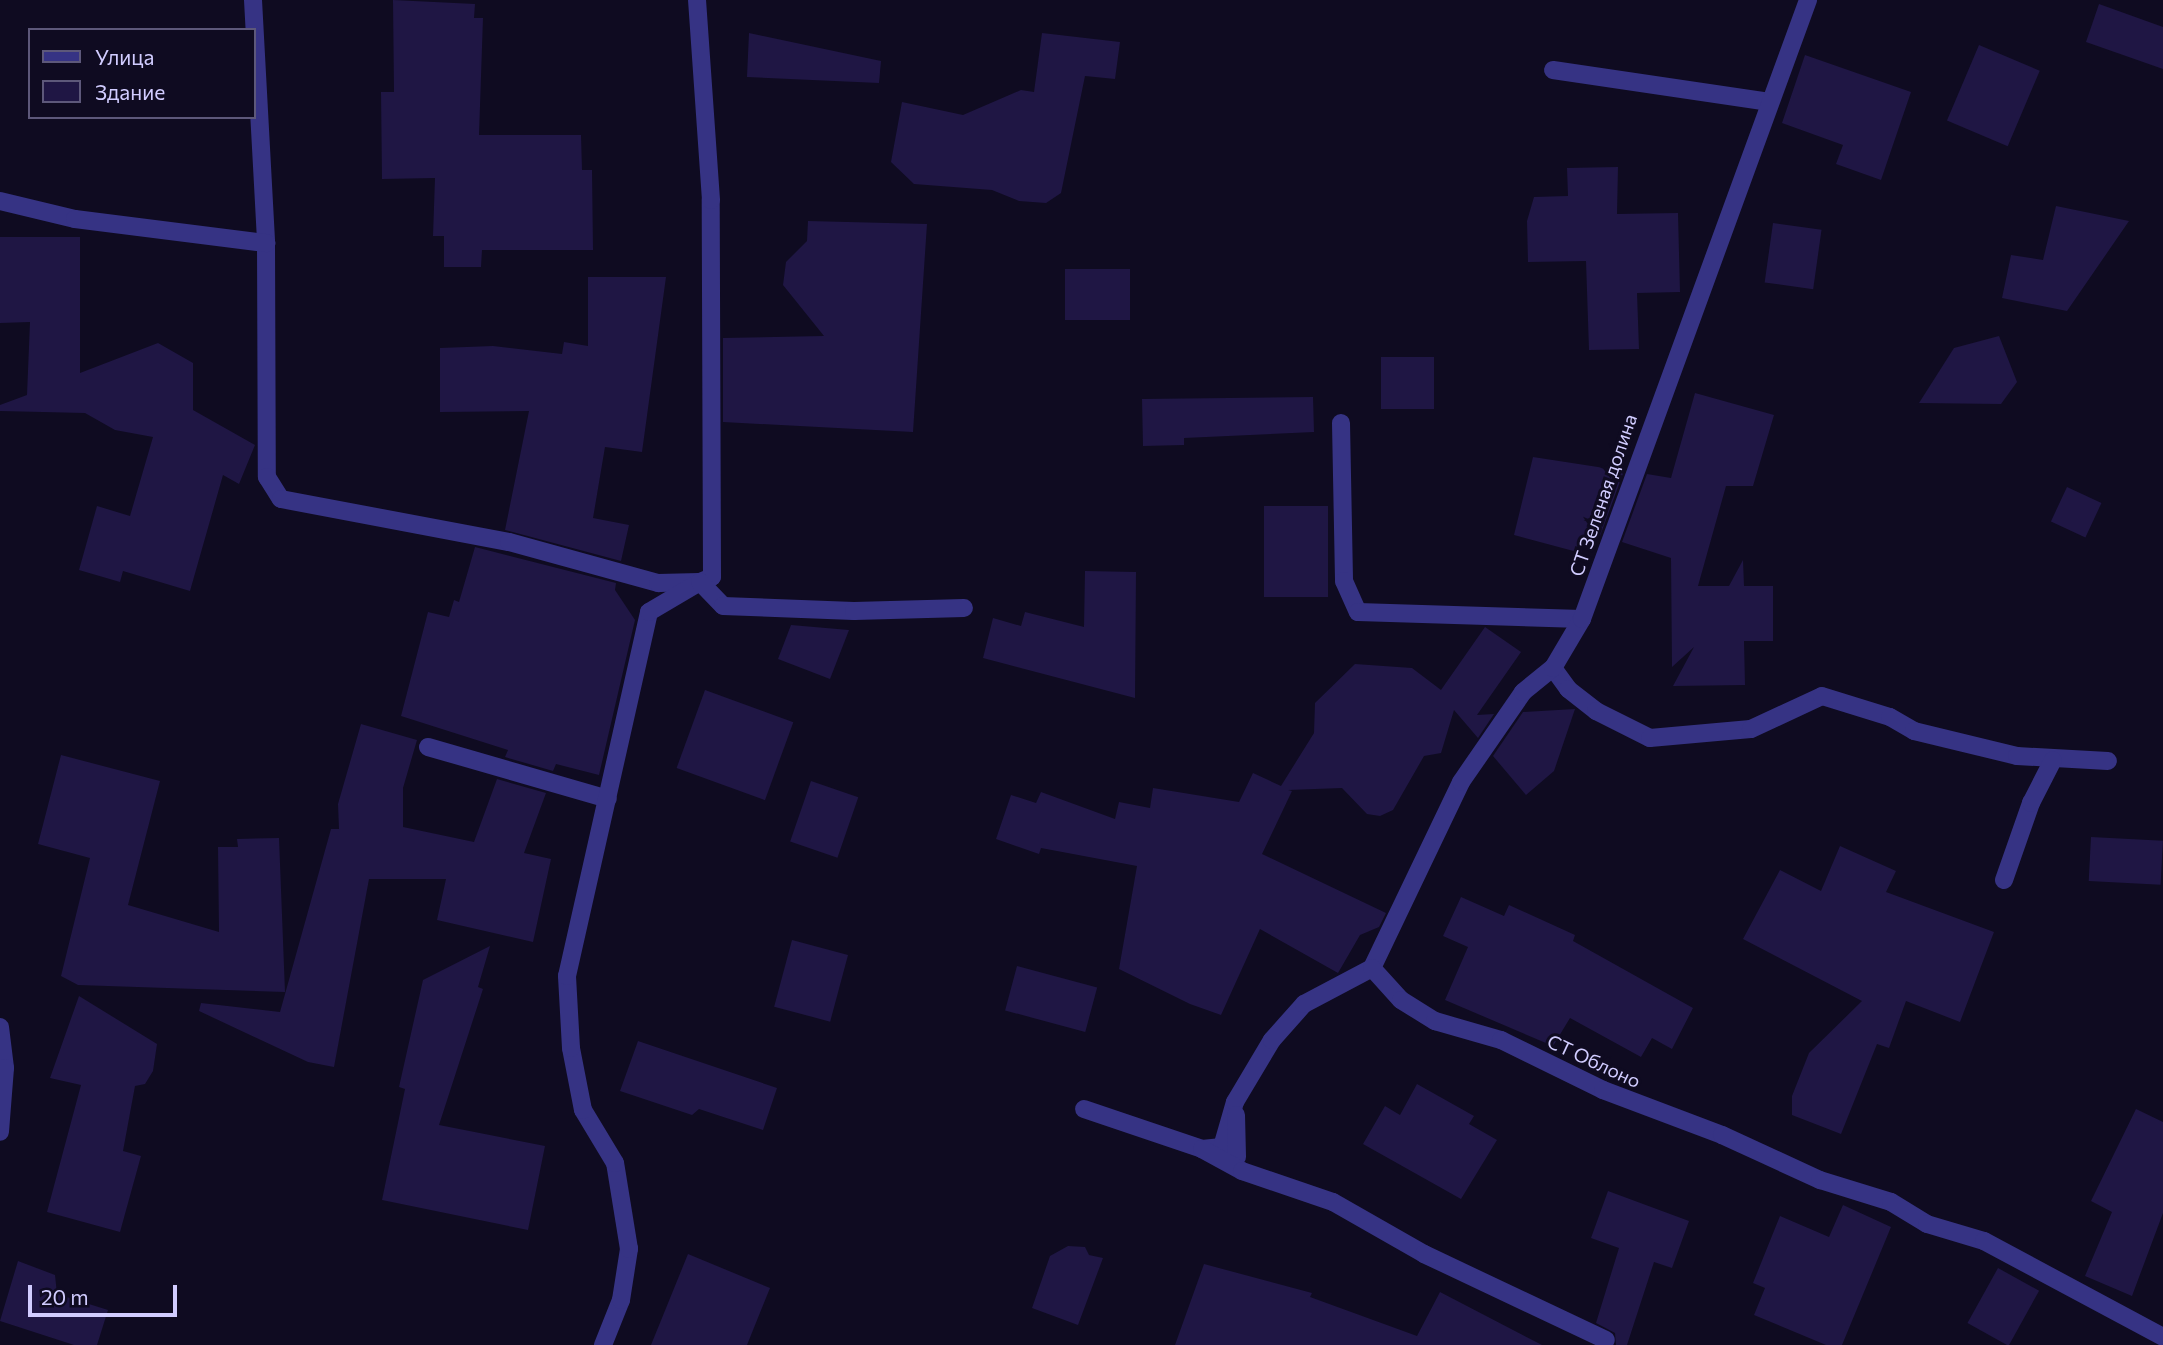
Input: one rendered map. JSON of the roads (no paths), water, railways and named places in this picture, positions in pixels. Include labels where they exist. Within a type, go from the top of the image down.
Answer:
[{"type":"street","points":[[253,0],[254,28]]},
{"type":"street","points":[[603,1345],[621,1300],[629,1249],[615,1163],[583,1110],[571,1048],[567,976],[649,612],[712,577],[711,200],[697,0]]},
{"type":"street","name":"СТ Зеленая долина","points":[[1372,968],[1461,782],[1522,692],[1553,668],[1582,619],[1808,0]]},
{"type":"street","points":[[256,56],[266,243],[267,477],[281,499],[509,542],[658,583],[701,582],[723,606],[855,611],[964,608]]},
{"type":"street","points":[[1553,69],[1770,102]]},
{"type":"street","points":[[0,201],[100,223],[266,243]]},
{"type":"street","points":[[1341,423],[1344,580],[1358,612],[1582,619]]},
{"type":"street","points":[[1553,668],[1568,690],[1596,711],[1650,738],[1751,729],[1822,696],[1890,717],[1914,731],[2017,756],[2108,761]]},
{"type":"street","points":[[428,747],[608,799]]},
{"type":"street","points":[[2004,880],[2031,803],[2053,760]]},
{"type":"street","points":[[1222,1147],[1235,1102],[1250,1071],[1304,1004],[1372,968]]},
{"type":"street","name":"СТ Облоно","points":[[1372,968],[1401,1000],[1434,1021],[1501,1040],[1603,1090],[1722,1135],[1820,1180],[1891,1202],[1927,1224],[2008,1252],[2163,1337]]},
{"type":"street","points":[[0,1027],[5,1068],[0,1132]]},
{"type":"street","points":[[1235,1102],[1239,1164]]},
{"type":"street","points":[[1084,1109],[1202,1149],[1333,1202],[1424,1254],[1606,1340]]},
{"type":"street","points":[[1202,1149],[1222,1147]]},
{"type":"street","points":[[1222,1147],[1239,1164]]}]
